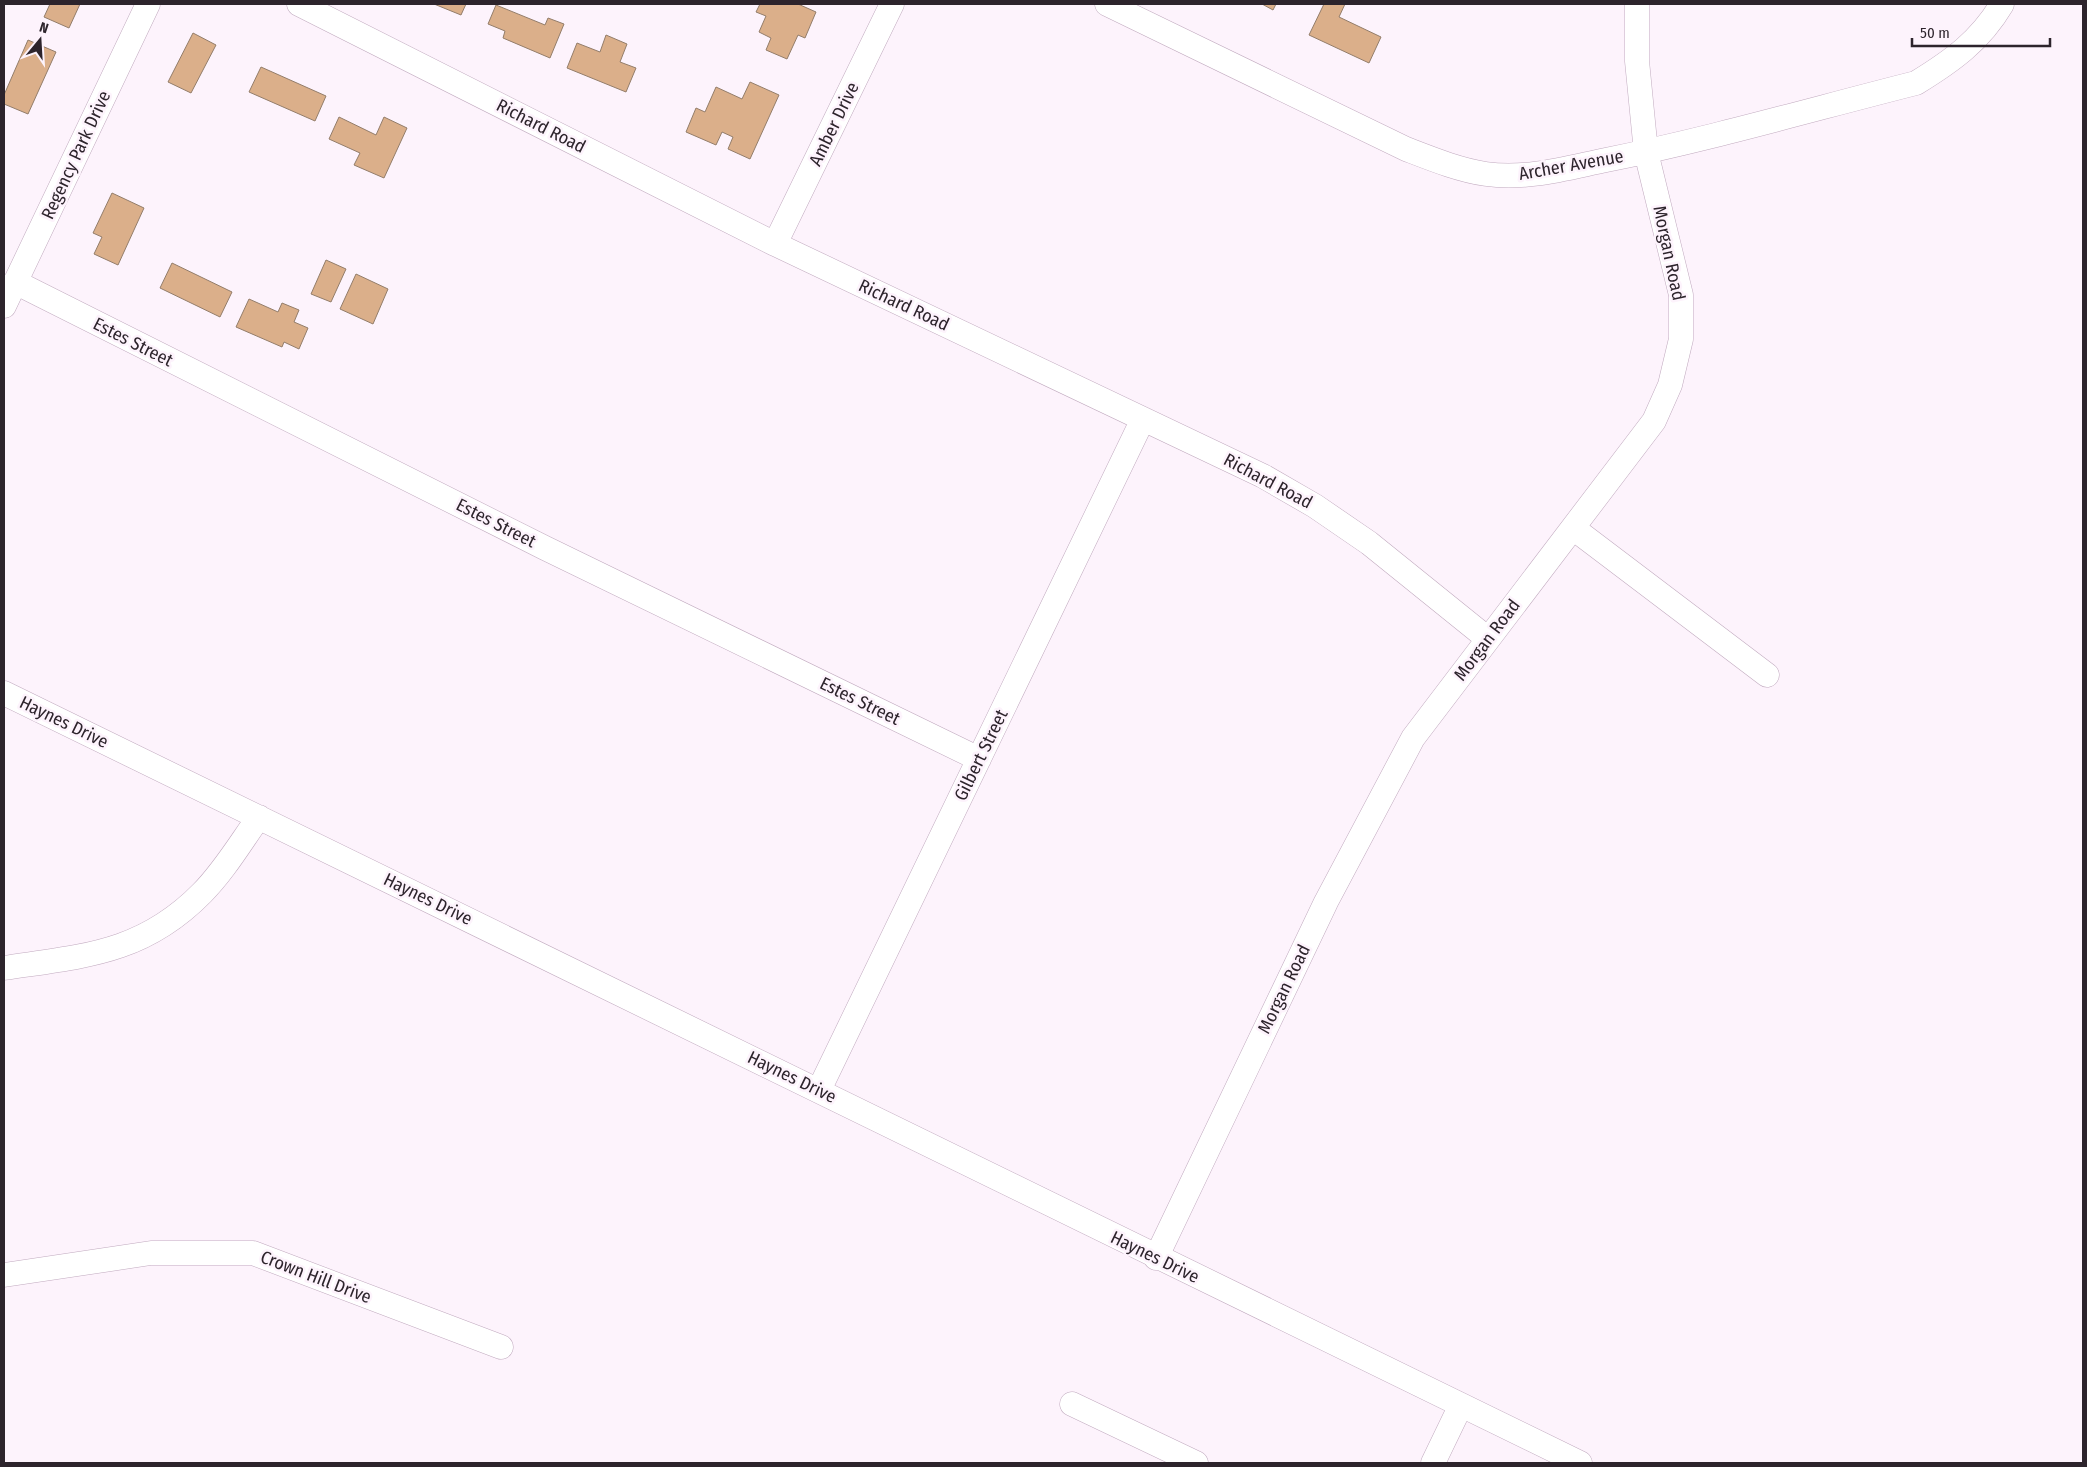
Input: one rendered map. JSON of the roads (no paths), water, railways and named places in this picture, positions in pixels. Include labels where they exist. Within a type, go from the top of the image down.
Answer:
[{"type":"street","name":"Regency Park Drive","points":[[4,306],[148,4]]},
{"type":"street","name":"Richard Road","points":[[299,4],[775,244],[1263,476],[1315,506],[1370,543],[1488,639]]},
{"type":"street","name":"Amber Drive","points":[[775,244],[892,4]]},
{"type":"street","name":"Archer Avenue","points":[[1107,4],[1406,149],[1452,166],[1486,174],[1534,174],[1646,152],[1916,83],[1948,63],[1971,45],[2002,4]]},
{"type":"street","name":"Morgan Road","points":[[1156,1258],[1326,902],[1409,747],[1488,639],[1654,421],[1670,385],[1681,339],[1681,295],[1646,152],[1637,61],[1637,4]]},
{"type":"street","name":"Estes Street","points":[[15,282],[545,548],[979,759]]},
{"type":"street","name":"Gilbert Street","points":[[819,1090],[1143,419]]},
{"type":"street","points":[[1573,528],[1767,675]]},
{"type":"street","name":"Haynes Drive","points":[[4,693],[819,1090],[1156,1258],[1580,1463]]},
{"type":"street","points":[[4,968],[94,954],[134,942],[174,920],[204,892],[259,817]]},
{"type":"street","name":"Crown Hill Drive","points":[[4,1275],[151,1253],[253,1253],[502,1347]]},
{"type":"street","points":[[1072,1404],[1196,1463]]},
{"type":"street","points":[[1433,1463],[1461,1405]]}]
